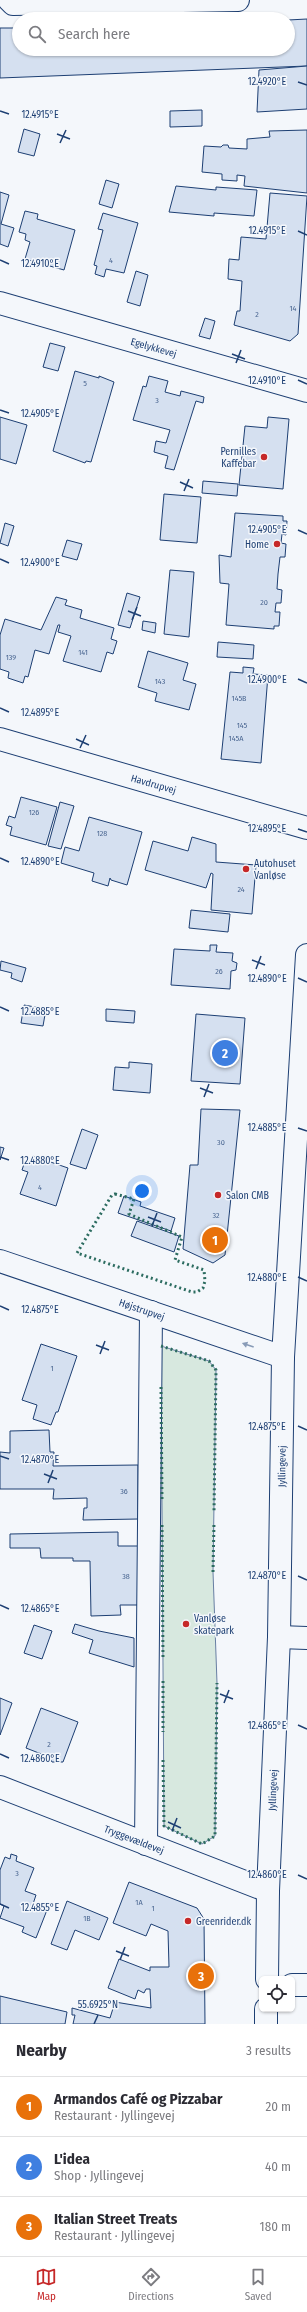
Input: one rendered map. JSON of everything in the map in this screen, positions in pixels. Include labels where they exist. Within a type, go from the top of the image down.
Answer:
[{"type":"street","points":[[9,0],[13,4],[238,0]]},
{"type":"street","name":"Egelykkevej","points":[[0,303],[307,391]]},
{"type":"street","name":"Havdrupvej","points":[[0,739],[307,828]]},
{"type":"street","name":"Jyllingevej","points":[[267,1976],[268,1891],[278,1637],[283,1357],[307,955]]},
{"type":"street","name":"Højstrupvej","points":[[0,1261],[283,1357]]},
{"type":"street","points":[[146,1844],[151,1312]]},
{"type":"street","points":[[278,1637],[307,1638]]},
{"type":"street","name":"Tryggevældevej","points":[[0,1787],[268,1891]]},
{"type":"street","points":[[295,1985],[307,1985]]},
{"type":"street","points":[[266,2012],[266,2024]]},
{"type":"shaded area","points":[[161,1346],[209,1361],[216,1370],[213,1572],[217,1683],[215,1836],[202,1844],[164,1826]]},
{"type":"building","points":[[307,19],[307,66],[0,78],[0,28],[12,28],[12,56],[295,56],[295,20]]},
{"type":"building","points":[[307,66],[307,109],[257,112],[259,70]]},
{"type":"building","points":[[202,110],[202,126],[170,127],[170,111]]},
{"type":"building","points":[[24,129],[40,134],[34,156],[18,152]]},
{"type":"building","points":[[307,130],[307,193],[244,186],[245,176],[237,175],[237,181],[222,180],[222,174],[202,172],[204,146],[221,147],[223,145],[228,145],[229,148],[247,149],[247,139],[270,137],[269,131]]},
{"type":"building","points":[[106,180],[119,184],[112,208],[99,204]]},
{"type":"building","points":[[176,186],[216,190],[216,187],[257,190],[254,216],[214,213],[214,216],[169,212]]},
{"type":"building","points":[[0,192],[9,195],[1,224],[14,228],[8,247],[0,244]]},
{"type":"building","points":[[270,193],[307,196],[298,334],[290,341],[234,325],[237,311],[240,311],[242,281],[228,279],[229,259],[239,260],[241,237],[266,239]]},
{"type":"building","points":[[25,211],[38,214],[37,219],[75,230],[64,270],[25,259],[30,242],[25,240],[26,234],[19,232]]},
{"type":"building","points":[[103,213],[138,223],[124,273],[106,269],[104,277],[95,274],[97,266],[94,265],[103,230],[98,229]]},
{"type":"building","points":[[136,271],[148,275],[140,306],[127,302]]},
{"type":"building","points":[[205,318],[215,321],[210,339],[199,336]]},
{"type":"building","points":[[50,343],[65,347],[58,371],[43,367]]},
{"type":"building","points":[[75,371],[99,378],[99,376],[114,382],[91,462],[86,461],[85,463],[53,451]]},
{"type":"building","points":[[149,376],[168,381],[165,392],[180,396],[181,391],[204,397],[203,403],[196,401],[174,470],[165,468],[168,456],[154,452],[156,441],[166,443],[170,430],[133,420],[143,386],[146,387]]},
{"type":"building","points":[[0,417],[27,425],[16,464],[0,459]]},
{"type":"building","name":"Pernilles Kaffebar","points":[[268,417],[289,419],[283,489],[239,485],[245,426],[267,428]]},
{"type":"building","points":[[203,481],[238,484],[237,496],[202,493]]},
{"type":"building","points":[[164,494],[201,497],[197,543],[160,540]]},
{"type":"building","points":[[235,513],[283,516],[283,521],[287,521],[286,535],[282,534],[281,543],[286,544],[285,557],[280,557],[278,574],[277,589],[282,590],[281,603],[276,603],[275,612],[280,612],[279,626],[274,626],[274,629],[226,625],[229,584],[220,583],[219,555],[231,557]]},
{"type":"building","points":[[5,523],[14,526],[8,546],[0,543]]},
{"type":"building","points":[[67,540],[82,544],[77,560],[62,556]]},
{"type":"building","points":[[170,570],[194,572],[189,637],[164,634]]},
{"type":"building","points":[[127,593],[140,597],[130,628],[118,625]]},
{"type":"building","points":[[56,597],[67,600],[65,605],[82,610],[80,618],[114,628],[111,639],[117,641],[113,654],[107,652],[101,672],[63,661],[71,636],[58,632],[60,625],[58,625],[49,654],[35,650],[28,677],[25,676],[23,683],[8,678],[9,672],[0,669],[0,635],[5,619],[41,630]]},
{"type":"building","points":[[143,621],[156,623],[155,633],[142,630]]},
{"type":"building","points":[[218,642],[254,645],[253,659],[217,657]]},
{"type":"building","points":[[148,651],[188,663],[183,680],[196,684],[189,710],[155,701],[157,693],[138,687]]},
{"type":"building","points":[[243,667],[254,668],[253,674],[268,675],[261,763],[221,759],[230,672],[243,673]]},
{"type":"building","points":[[21,797],[57,807],[46,845],[10,835],[12,827],[6,825],[9,816],[15,818]]},
{"type":"building","points":[[60,802],[74,806],[61,849],[48,846]]},
{"type":"building","points":[[89,817],[142,832],[127,885],[111,880],[110,878],[108,886],[92,881],[94,873],[61,863],[65,847],[79,851]]},
{"type":"building","points":[[192,837],[216,844],[216,862],[256,865],[252,914],[211,910],[213,874],[211,873],[206,888],[145,870],[153,841],[188,851]]},
{"type":"building","points":[[191,910],[230,914],[228,932],[189,928]]},
{"type":"building","points":[[210,945],[217,945],[216,952],[233,953],[232,961],[237,963],[236,970],[231,971],[230,989],[171,985],[174,949],[210,951]]},
{"type":"building","points":[[1,961],[26,968],[22,982],[11,978],[12,973],[0,970]]},
{"type":"building","points":[[24,1005],[46,1009],[43,1026],[21,1023]]},
{"type":"building","points":[[106,1009],[135,1011],[134,1023],[106,1021]]},
{"type":"building","points":[[196,1014],[245,1018],[240,1084],[191,1081]]},
{"type":"building","points":[[129,1062],[152,1064],[150,1093],[113,1090],[115,1067],[129,1068]]},
{"type":"building","points":[[201,1109],[240,1110],[225,1255],[213,1263],[183,1249],[190,1165],[198,1165]]},
{"type":"building","points":[[82,1129],[98,1135],[86,1169],[70,1164]]},
{"type":"building","points":[[0,1147],[4,1148],[0,1160]]},
{"type":"building","points":[[33,1156],[68,1168],[56,1206],[20,1194],[28,1172],[22,1170],[25,1161],[31,1163]]},
{"type":"building","points":[[124,1196],[141,1202],[140,1206],[175,1218],[171,1231],[118,1213]]},
{"type":"building","points":[[137,1221],[179,1236],[174,1252],[131,1236]]},
{"type":"building","points":[[41,1344],[77,1356],[58,1412],[56,1412],[51,1425],[33,1419],[37,1405],[22,1400]]},
{"type":"building","points":[[49,1430],[50,1452],[54,1452],[53,1466],[138,1465],[138,1519],[83,1520],[84,1508],[87,1508],[87,1498],[53,1499],[54,1489],[0,1489],[0,1452],[10,1453],[10,1431]]},
{"type":"building","points":[[118,1532],[118,1546],[139,1546],[139,1605],[120,1605],[121,1615],[91,1616],[90,1561],[73,1561],[73,1558],[41,1558],[40,1548],[10,1548],[10,1534]]},
{"type":"building","points":[[75,1624],[99,1631],[134,1638],[134,1667],[89,1653],[93,1640],[72,1633]]},
{"type":"building","points":[[34,1625],[52,1631],[42,1659],[24,1653]]},
{"type":"building","points":[[0,1698],[12,1703],[0,1735]]},
{"type":"building","points":[[41,1708],[78,1722],[63,1762],[52,1762],[49,1757],[26,1748]]},
{"type":"building","points":[[11,1854],[17,1856],[16,1861],[34,1868],[25,1891],[36,1895],[33,1904],[47,1910],[36,1938],[22,1932],[24,1927],[0,1918],[4,1906],[0,1904],[0,1870],[5,1857],[10,1859]]},
{"type":"building","points":[[129,1882],[197,1908],[204,1919],[205,2024],[73,2024],[75,2015],[72,2015],[72,2008],[110,2018],[115,2002],[151,2008],[150,1989],[146,1989],[144,1993],[138,1990],[135,1999],[108,1988],[119,1959],[150,1971],[150,1967],[169,1967],[168,1931],[151,1924],[146,1936],[113,1923]]},
{"type":"building","points":[[67,1901],[108,1918],[99,1940],[75,1930],[67,1950],[51,1944]]},
{"type":"building","points":[[0,1996],[67,2012],[65,2024],[0,2024]]},
{"type":"hedge","points":[[115,1194],[134,1199],[129,1214],[182,1237],[175,1260],[204,1270],[205,1281],[203,1288],[197,1292],[192,1292],[77,1253],[112,1195],[115,1194]]},
{"type":"hedge","points":[[161,1346],[209,1361],[216,1370],[214,1512]]},
{"type":"hedge","points":[[161,1387],[162,1502]]},
{"type":"hedge","points":[[213,1572],[214,1522]]},
{"type":"hedge","points":[[162,1525],[163,1659]]},
{"type":"hedge","points":[[163,1681],[163,1732]]},
{"type":"hedge","points":[[163,1760],[164,1826],[202,1844],[215,1836],[217,1683]]},
{"type":"place","name":"Pernilles Kaffebar","points":[[264,457]]},
{"type":"place","name":"Home","points":[[277,544]]},
{"type":"place","name":"Autohuset Vanløse","points":[[246,869]]},
{"type":"place","name":"L'idea","points":[[225,1053]]},
{"type":"place","name":"Salon CMB","points":[[218,1195]]},
{"type":"place","name":"Armandos Café og Pizzabar","points":[[215,1240]]},
{"type":"place","name":"Vanløse skatepark","points":[[186,1624]]},
{"type":"place","name":"Greenrider.dk","points":[[188,1921]]},
{"type":"place","name":"Italian Street Treats","points":[[201,1976]]}]
